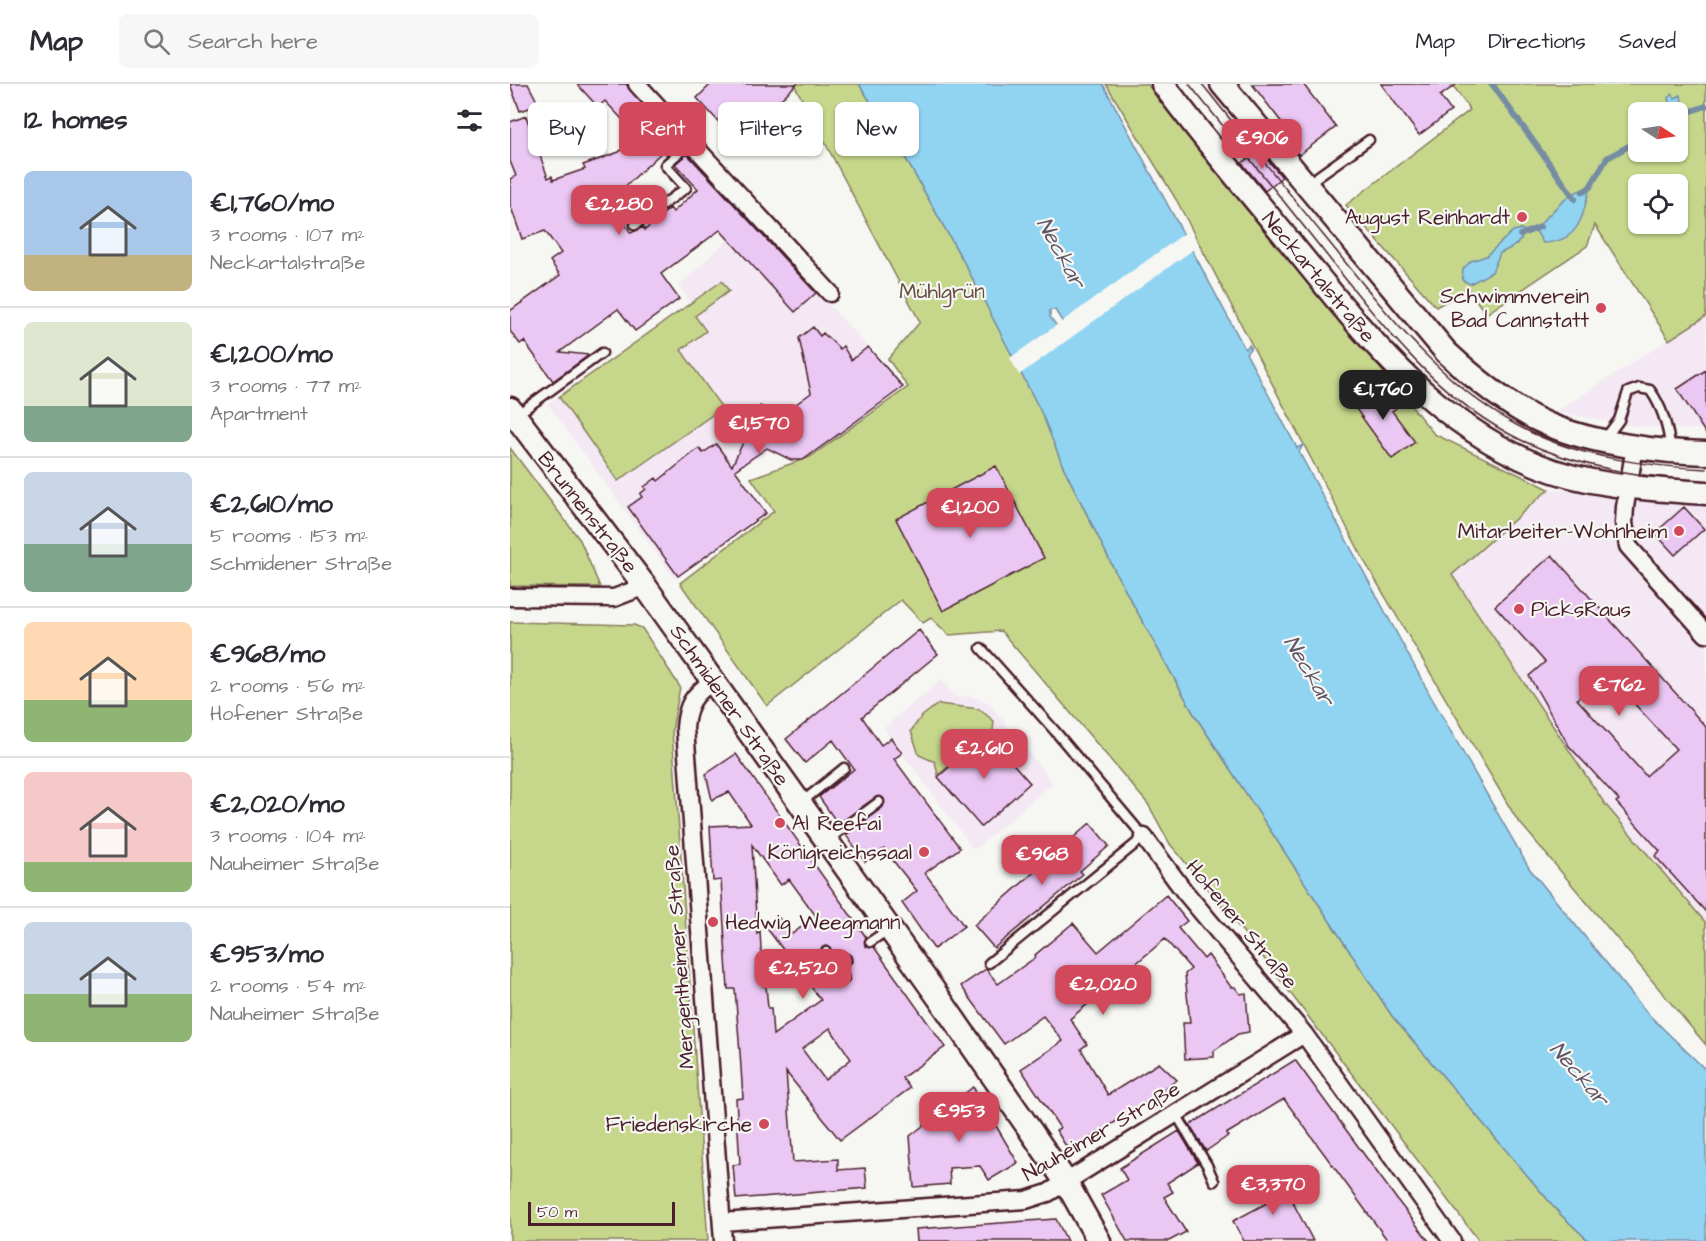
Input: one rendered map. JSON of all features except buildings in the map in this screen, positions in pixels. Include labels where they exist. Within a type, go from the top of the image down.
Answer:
[{"type":"main road","name":"Neckartalstraße","points":[[1163,84],[1360,328],[1440,409],[1467,428],[1539,466],[1582,479],[1627,488],[1706,494]]},
{"type":"main road","points":[[1222,84],[1446,352],[1471,375],[1547,424],[1603,440],[1635,446],[1671,452],[1706,453]]},
{"type":"main road","name":"Brunnenstraße","points":[[512,413],[645,586]]},
{"type":"main road","name":"Schmidener Straße","points":[[645,586],[1066,1182],[1099,1241]]},
{"type":"street","points":[[637,84],[653,102]]},
{"type":"street","points":[[702,156],[830,293]]},
{"type":"street","points":[[1635,446],[1627,488],[1624,523],[1628,546],[1706,634]]},
{"type":"street","points":[[510,597],[614,598],[645,586]]},
{"type":"street","name":"Mergentheimer Straße","points":[[713,681],[692,697],[686,710],[686,728],[723,1241]]},
{"type":"street","name":"Hofener Straße","points":[[1143,837],[1184,891],[1304,1034],[1452,1241]]},
{"type":"street","name":"Nauheimer Straße","points":[[722,1222],[1026,1200],[1048,1193],[1304,1034]]},
{"type":"lane","points":[[1307,185],[1369,140]]},
{"type":"lane","points":[[635,225],[686,188],[665,165],[675,156]]},
{"type":"lane","points":[[512,413],[602,353]]},
{"type":"lane","points":[[1603,440],[1619,420],[1628,392],[1639,388],[1650,390],[1658,401],[1668,427],[1671,452]]},
{"type":"lane","name":"Hofener Straße","points":[[981,648],[1055,731],[1143,837]]},
{"type":"lane","points":[[799,804],[844,768]]},
{"type":"lane","points":[[826,841],[879,802]]},
{"type":"lane","points":[[989,963],[1143,837]]},
{"type":"lane","points":[[870,942],[889,929]]},
{"type":"lane","points":[[826,952],[844,978]]},
{"type":"lane","points":[[836,967],[846,960]]},
{"type":"lane","points":[[1176,1114],[1207,1165],[1214,1181]]},
{"type":"shaded area","points":[[749,219],[868,347],[902,385],[902,389],[803,460],[791,460],[771,449],[736,470],[766,513],[675,579],[548,404],[690,302],[679,286]]},
{"type":"shaded area","points":[[1706,316],[1706,430],[1634,426],[1556,412]]},
{"type":"shaded area","points":[[1549,489],[1706,504],[1706,923],[1605,804],[1452,574]]},
{"type":"shaded area","points":[[941,680],[957,698],[969,696],[988,702],[1053,783],[974,850],[884,728]]},
{"type":"green space","name":"Mühlgrün","points":[[794,84],[859,84],[871,102],[835,102],[835,156],[904,156],[966,266],[1043,414],[1063,466],[1118,577],[1194,714],[1392,1016],[1560,1214],[1589,1241],[1479,1241],[1253,944],[1170,844],[1148,804],[1001,631],[949,635],[931,618],[923,623],[901,600],[767,706],[680,583],[774,511],[751,478],[810,457],[908,387],[888,359],[920,322],[823,139],[823,102],[804,102]]},
{"type":"green space","points":[[1106,84],[1147,84],[1434,434],[1549,489],[1452,575],[1605,804],[1706,923],[1706,1045],[1516,818],[1366,564],[1177,201]]},
{"type":"green space","points":[[1452,84],[1706,84],[1706,316],[1669,340],[1595,225],[1587,246],[1486,314],[1468,289],[1436,307],[1346,205],[1470,110]]},
{"type":"green space","points":[[722,281],[729,291],[695,316],[706,331],[681,350],[722,408],[618,481],[559,397]]},
{"type":"green space","points":[[510,448],[580,540],[600,587],[510,586]]},
{"type":"green space","points":[[510,622],[634,625],[642,628],[680,687],[672,731],[708,1241],[510,1241]]},
{"type":"green space","points":[[938,704],[979,709],[994,721],[993,730],[938,775],[935,762],[919,755],[911,731],[921,717]]},
{"type":"water","name":"Neckar","points":[[859,84],[1103,84],[1245,349],[1249,345],[1251,348],[1246,353],[1297,448],[1303,445],[1299,452],[1430,695],[1529,868],[1648,1014],[1706,1070],[1706,1241],[1589,1241],[1560,1214],[1392,1016],[1194,714],[1118,577],[1063,466],[1042,414],[966,266],[904,156],[919,156],[919,102],[871,102]],"holes":[[[1050,310],[1055,310],[1069,332],[1064,336],[1050,317]]]},
{"type":"water","points":[[1672,94],[1675,98],[1681,95],[1682,102],[1669,102],[1668,98]]},
{"type":"water","points":[[1590,187],[1581,218],[1572,233],[1555,242],[1543,243],[1536,231],[1537,227],[1567,198]]},
{"type":"water","points":[[1522,229],[1525,232],[1521,240],[1500,253],[1492,272],[1470,284],[1462,280],[1463,269],[1471,261],[1486,256],[1513,231]]},
{"type":"pier","points":[[1185,233],[1194,249],[1019,375],[1010,358],[1058,324],[1066,333],[1060,323]]},
{"type":"waterway","points":[[1492,84],[1575,199]]},
{"type":"waterway","points":[[1688,112],[1706,106]]},
{"type":"waterway","points":[[1583,192],[1590,187],[1607,158],[1628,146]]},
{"type":"waterway","points":[[1520,235],[1540,227]]},
{"type":"tram line","points":[[1189,84],[1408,354],[1461,402],[1490,423],[1521,440],[1565,458],[1635,474],[1706,481]]},
{"type":"tram line","points":[[1202,84],[1392,319],[1417,346],[1470,394],[1499,415],[1530,432],[1572,448],[1639,463],[1706,469]]},
{"type":"place","name":"August Reinhardt","points":[[1522,217]]},
{"type":"place","name":"Schwimmverein Bad Cannstatt","points":[[1601,308]]},
{"type":"place","name":"Mitarbeiter-Wohnheim","points":[[1679,531]]},
{"type":"place","name":"PicksRaus","points":[[1519,609]]},
{"type":"place","name":"Al Reefai","points":[[780,823]]},
{"type":"place","name":"Königreichssaal","points":[[924,852]]},
{"type":"place","name":"Hedwig Weegmann","points":[[713,922]]},
{"type":"place","name":"Friedenskirche","points":[[764,1124]]}]
